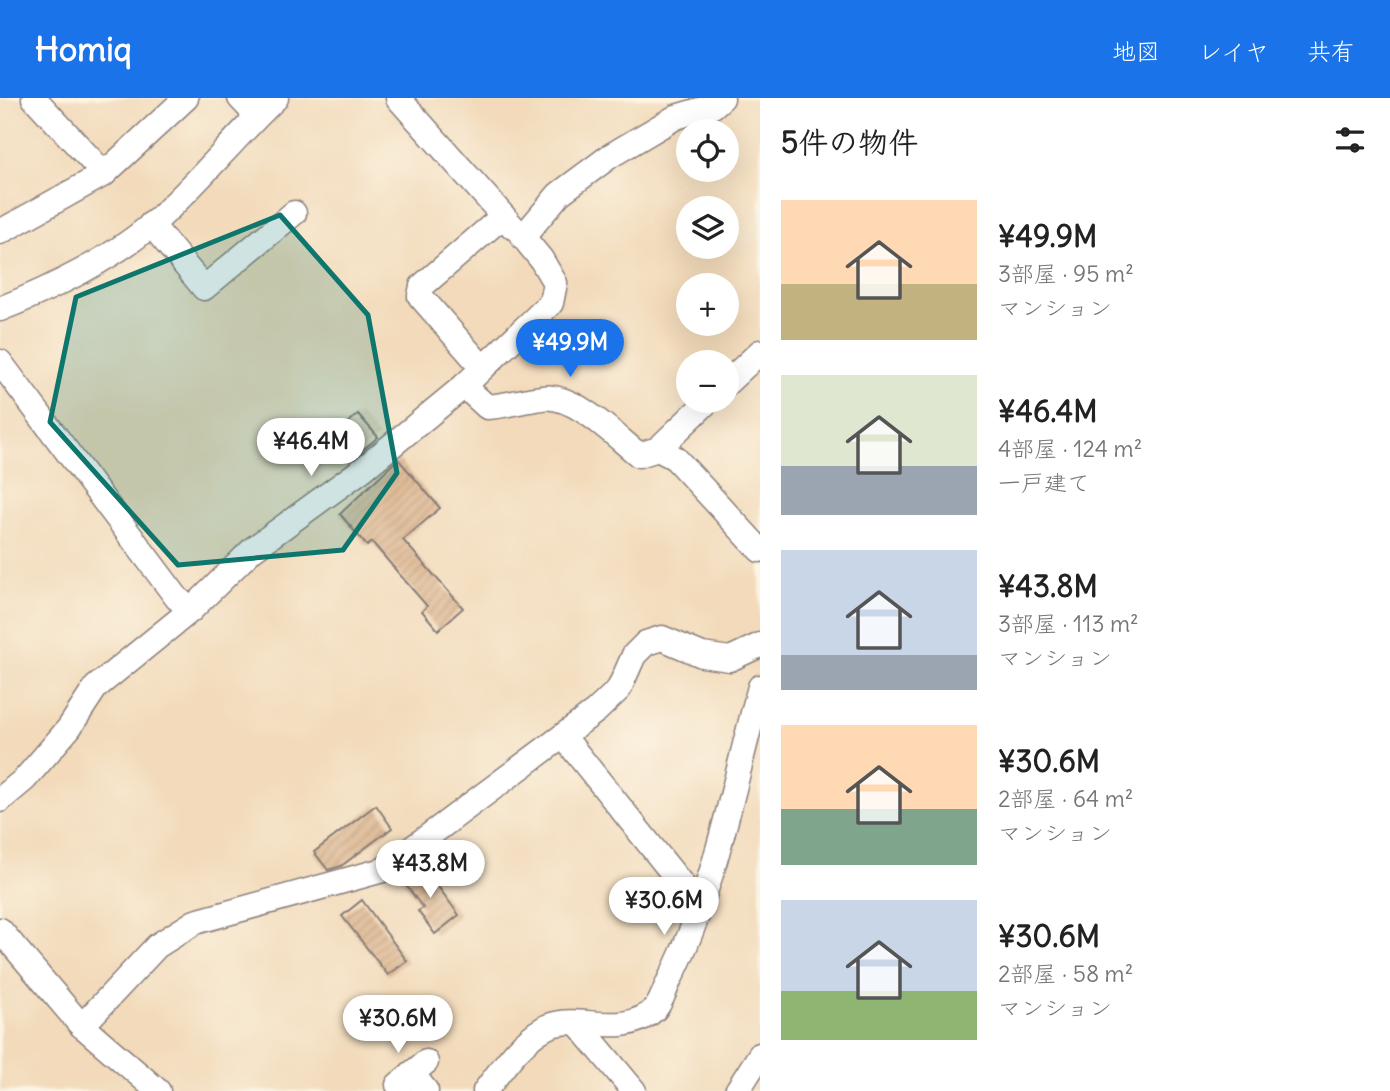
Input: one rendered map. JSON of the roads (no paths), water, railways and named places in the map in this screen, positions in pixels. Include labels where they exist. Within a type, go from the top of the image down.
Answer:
[{"type":"street","points":[[34,98],[104,174]]},
{"type":"street","points":[[0,232],[104,174],[186,98]]},
{"type":"street","points":[[240,98],[257,116]]},
{"type":"street","points":[[0,309],[41,293],[82,271],[151,225],[276,98]]},
{"type":"street","points":[[0,800],[25,779],[69,728],[96,687],[191,610],[253,550],[363,469],[464,386],[551,303],[555,283],[541,259],[398,98]]},
{"type":"street","points":[[523,237],[559,194],[610,156],[676,117],[713,106],[722,98]]},
{"type":"street","points":[[151,225],[204,288],[295,214]]},
{"type":"street","points":[[482,367],[420,296],[422,286],[503,216]]},
{"type":"street","points":[[739,372],[760,352]]},
{"type":"street","points":[[0,362],[177,598],[191,610]]},
{"type":"street","points":[[464,386],[488,407],[509,406],[544,397],[563,401],[607,426],[639,455],[659,449],[696,413]]},
{"type":"street","points":[[659,449],[675,458],[760,551]]},
{"type":"street","points":[[82,1026],[158,946],[195,922],[383,870],[562,736],[619,689],[634,655],[646,643],[662,638],[702,655],[730,659],[760,645]]},
{"type":"street","points":[[485,1091],[504,1067],[543,1028],[560,1023],[602,1027],[632,1022],[655,1009],[680,961],[699,906],[760,687]]},
{"type":"street","points":[[562,736],[699,906]]},
{"type":"street","points":[[0,930],[82,1026],[158,1091]]},
{"type":"street","points":[[579,1025],[634,1091]]},
{"type":"street","points":[[737,1091],[759,1057]]}]
